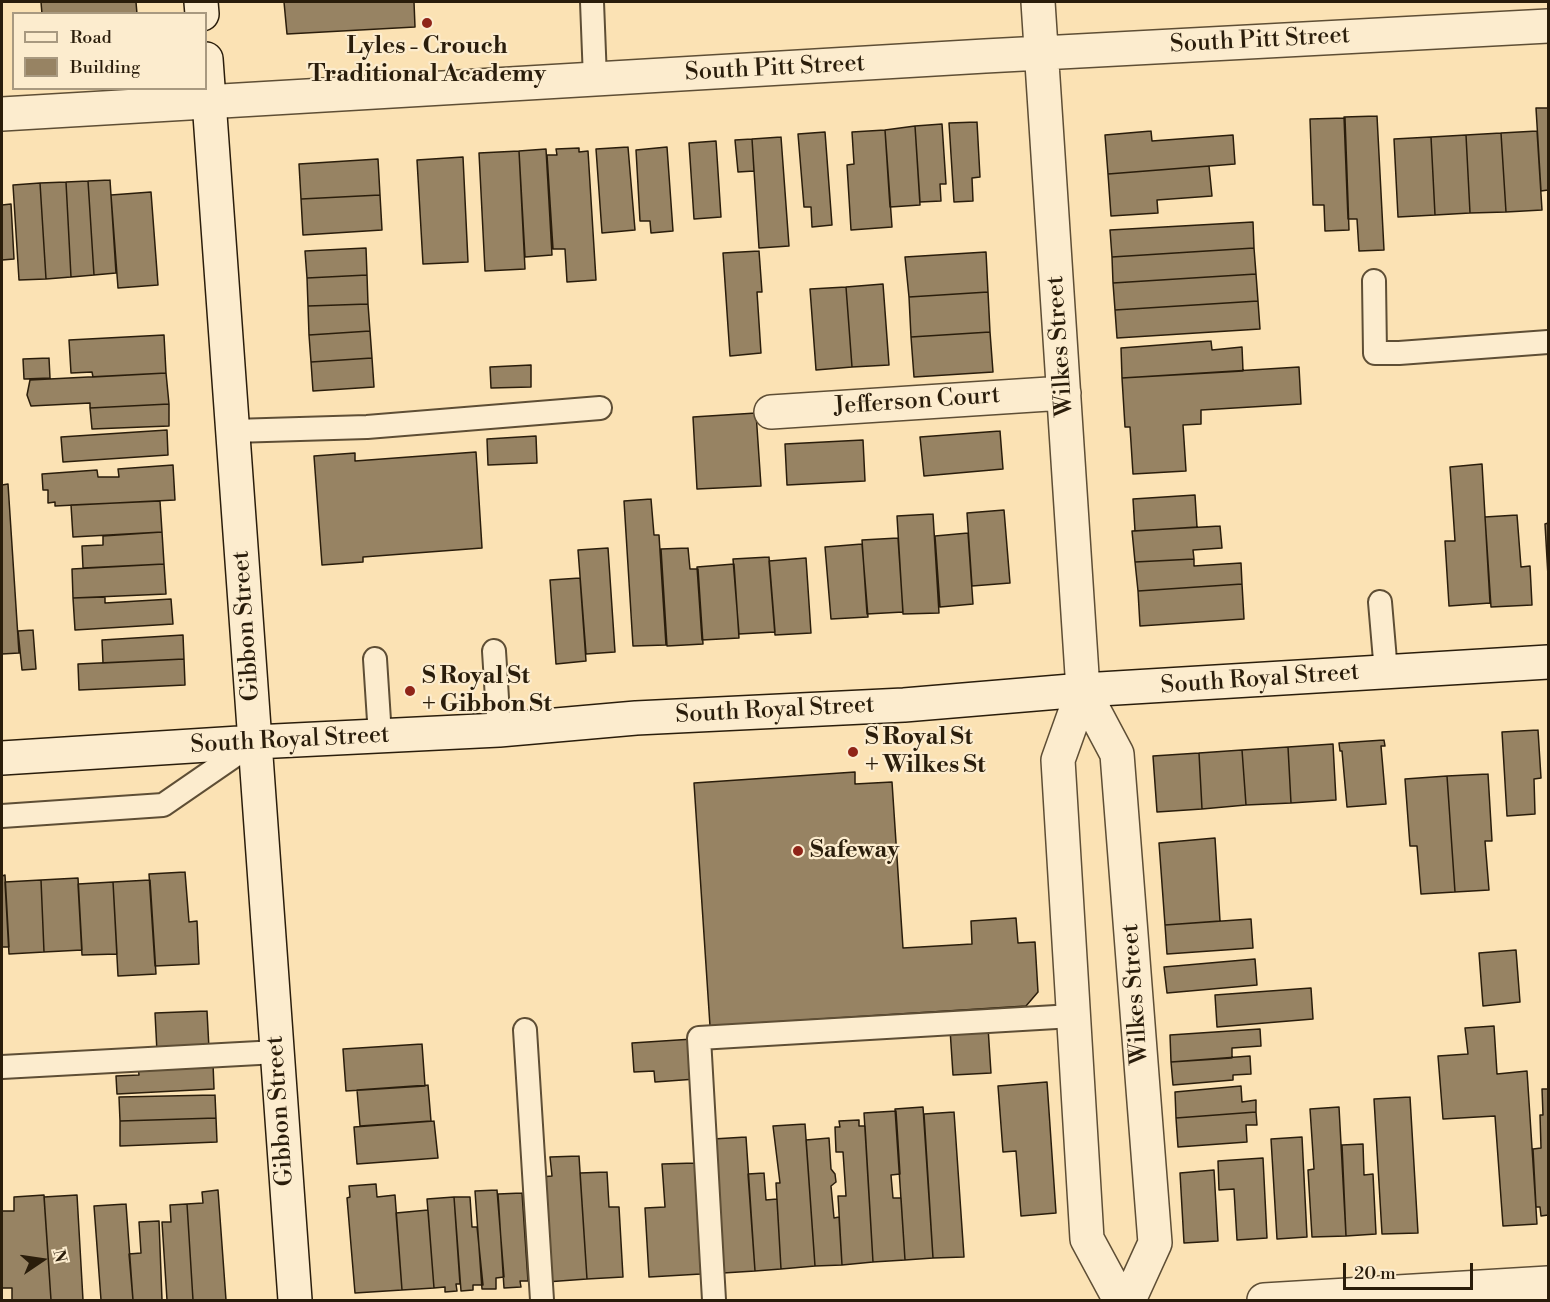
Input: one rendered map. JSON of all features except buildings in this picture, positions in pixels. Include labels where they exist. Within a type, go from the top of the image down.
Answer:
[{"type":"street","name":"Wilkes Street","points":[[1038,2],[1083,690],[1058,760],[1087,1239],[1120,1300]]},
{"type":"street","name":"South Pitt Street","points":[[2,114],[1041,53],[1548,26]]},
{"type":"street","name":"Gibbon Street","points":[[207,74],[295,1300]]},
{"type":"street","name":"Jefferson Court","points":[[771,412],[1064,393]]},
{"type":"street","name":"South Royal Street","points":[[2,758],[499,730],[636,718],[904,705],[1083,690],[1548,662]]},
{"type":"street","name":"Wilkes Street","points":[[1083,690],[1117,754],[1155,1243],[1129,1300]]},
{"type":"street","points":[[1264,1300],[1548,1283]]},
{"type":"lane","points":[[592,2],[595,79]]},
{"type":"lane","points":[[1374,281],[1375,353],[1548,342]]},
{"type":"lane","points":[[233,431],[367,427],[600,408]]},
{"type":"lane","points":[[1380,602],[1386,672]]},
{"type":"lane","points":[[494,651],[499,730]]},
{"type":"lane","points":[[375,659],[380,736]]},
{"type":"lane","points":[[2,816],[163,806],[255,742]]},
{"type":"lane","points":[[714,1300],[699,1038],[1073,1016]]},
{"type":"lane","points":[[525,1030],[542,1300]]},
{"type":"lane","points":[[2,1066],[277,1053]]},
{"type":"place","name":"Lyles - Crouch Traditional Academy","points":[[427,23]]},
{"type":"place","name":"S Royal St + Gibbon St","points":[[410,691]]},
{"type":"place","name":"S Royal St + Wilkes St","points":[[853,752]]},
{"type":"place","name":"Safeway","points":[[798,851]]}]
